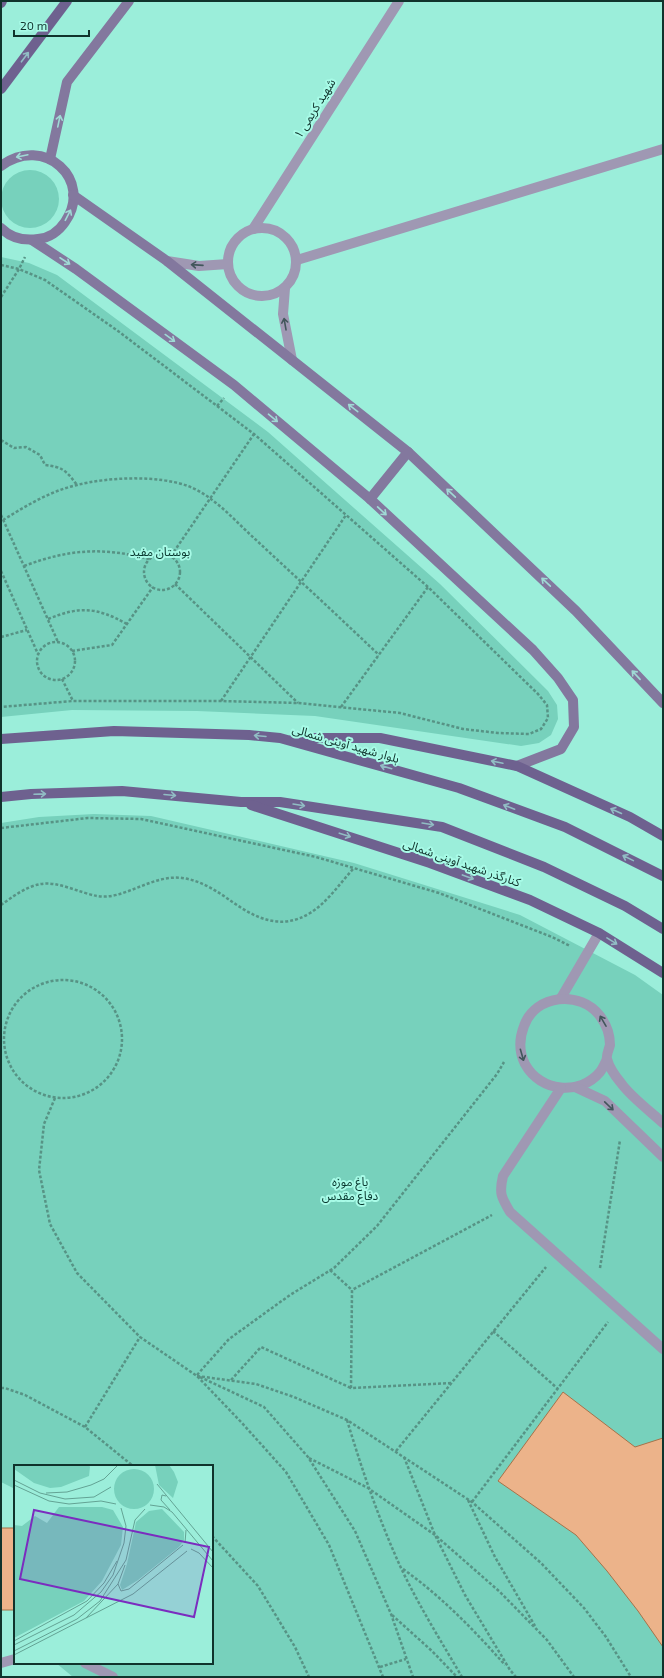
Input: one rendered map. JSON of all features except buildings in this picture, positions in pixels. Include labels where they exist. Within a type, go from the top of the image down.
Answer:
[{"type":"main road","points":[[1,88],[67,1]]},
{"type":"main road","name":"بلوار شهید آوینی شمالی","points":[[1,739],[114,732],[249,735],[280,738],[459,788],[565,827],[663,876]]},
{"type":"main road","points":[[280,738],[380,738],[517,766],[630,817],[663,836]]},
{"type":"main road","points":[[1,797],[31,794],[122,791],[241,802],[280,802],[442,827],[544,867],[625,906],[663,928]]},
{"type":"main road","name":"کنارگذر شهید آوینی شمالی","points":[[241,802],[430,863],[530,900],[599,933],[663,973]]},
{"type":"street","points":[[50,159],[67,82],[129,1]]},
{"type":"street","name":"شهید کریمی ۱","points":[[253,229],[399,1]]},
{"type":"street","points":[[297,260],[663,149]]},
{"type":"street","points":[[1,166],[10,159],[24,155],[38,155],[50,159],[67,174],[73,195],[73,206],[69,217],[54,234],[44,238],[32,240],[16,238],[1,229]]},
{"type":"street","points":[[73,195],[167,261],[408,452],[576,610],[663,703]]},
{"type":"street","points":[[268,228],[282,234],[292,246],[297,260],[294,275],[285,288],[272,295],[257,296],[243,290],[232,279],[228,264],[231,249],[239,236],[253,229],[268,228]]},
{"type":"street","points":[[32,240],[76,269],[234,385],[370,499],[533,650],[558,678],[573,700],[574,727],[562,749],[517,766]]},
{"type":"street","points":[[167,261],[199,266],[228,264]]},
{"type":"street","points":[[285,288],[284,314],[292,360]]},
{"type":"street","points":[[370,499],[408,452]]},
{"type":"street","points":[[562,998],[599,933]]},
{"type":"street","points":[[562,998],[576,1000],[590,1006],[600,1016],[608,1029],[610,1044],[607,1058],[600,1072],[589,1081],[575,1087],[561,1088],[547,1085],[534,1076],[525,1064],[520,1050],[520,1036],[525,1022],[534,1010],[547,1002],[562,998]]},
{"type":"street","points":[[607,1058],[621,1084],[663,1123]]},
{"type":"street","points":[[575,1087],[605,1101],[663,1157]]},
{"type":"street","points":[[561,1088],[503,1176],[500,1190],[502,1201],[510,1212],[663,1349]]},
{"type":"street","points":[[1,1664],[14,1659]]},
{"type":"street","points":[[87,1664],[113,1677]]},
{"type":"path","points":[[1,297],[19,269],[32,240]]},
{"type":"path","points":[[1,265],[19,269],[45,280],[124,336],[254,434],[428,587],[538,694],[547,705],[548,718],[541,729],[530,734],[498,733],[463,729],[400,713],[298,703],[73,700],[1,707]]},
{"type":"path","points":[[171,556],[254,434]]},
{"type":"path","points":[[1,440],[14,448],[26,447],[40,454],[44,465],[59,466],[77,484]]},
{"type":"path","points":[[3,520],[49,495],[77,484],[133,478],[162,480],[188,486],[211,498],[379,655]]},
{"type":"path","points":[[1,515],[58,642]]},
{"type":"path","points":[[221,701],[346,515]]},
{"type":"path","points":[[24,566],[44,558],[88,550],[122,553],[149,559]]},
{"type":"path","points":[[164,554],[171,556],[177,562],[180,569],[179,577],[175,584],[168,589],[160,590],[153,587],[147,582],[144,574],[144,566],[149,559],[156,555],[164,554]]},
{"type":"path","points":[[1,571],[38,655]]},
{"type":"path","points":[[175,584],[298,703]]},
{"type":"path","points":[[72,651],[112,644],[153,587]]},
{"type":"path","points":[[341,707],[428,587]]},
{"type":"path","points":[[48,619],[67,611],[88,610],[108,614],[127,624]]},
{"type":"path","points":[[1,636],[27,630]]},
{"type":"path","points":[[58,642],[66,645],[72,651],[74,659],[73,668],[69,675],[62,679],[50,678],[40,671],[37,663],[38,655],[43,647],[50,643],[58,642]]},
{"type":"path","points":[[62,679],[73,700]]},
{"type":"path","points":[[1,828],[88,818],[141,819],[316,857],[439,893],[552,937],[587,955]]},
{"type":"path","points":[[1,905],[15,894],[41,884],[57,885],[99,897],[119,894],[157,880],[182,878],[200,882],[257,918],[269,921],[290,921],[310,914],[326,900],[354,868]]},
{"type":"path","points":[[61,980],[81,982],[99,991],[113,1006],[121,1024],[122,1044],[118,1064],[107,1080],[92,1092],[74,1098],[54,1098],[36,1092],[21,1081],[10,1065],[5,1047],[5,1028],[12,1010],[24,994],[42,983],[61,980]]},
{"type":"path","points":[[1,1026],[5,1028]]},
{"type":"path","points":[[197,1376],[229,1339],[290,1295],[330,1270],[377,1226],[505,1062]]},
{"type":"path","points":[[54,1098],[44,1124],[39,1170],[50,1224],[77,1272],[140,1337],[197,1376],[264,1407],[308,1457],[355,1531],[391,1614],[413,1677]]},
{"type":"path","points":[[597,1290],[623,1119]]},
{"type":"path","points":[[352,1290],[507,1207]]},
{"type":"path","points":[[396,1451],[556,1254]]},
{"type":"path","points":[[330,1270],[352,1290],[350,1388]]},
{"type":"path","points":[[472,1502],[618,1309]]},
{"type":"path","points":[[493,1331],[558,1389]]},
{"type":"path","points":[[85,1427],[140,1337]]},
{"type":"path","points":[[230,1380],[261,1347],[350,1388],[451,1383]]},
{"type":"path","points":[[197,1376],[256,1384],[347,1420],[472,1502],[541,1563],[584,1608],[606,1637],[631,1677]]},
{"type":"path","points":[[197,1376],[286,1472],[329,1545],[383,1677]]},
{"type":"path","points":[[1,1388],[25,1395],[85,1427],[132,1465]]},
{"type":"path","points":[[347,1420],[368,1488],[401,1568],[432,1628],[462,1677]]},
{"type":"path","points":[[404,1456],[435,1535],[465,1594],[510,1670]]},
{"type":"path","points":[[308,1457],[368,1488],[435,1535],[500,1592],[547,1640],[575,1677]]},
{"type":"path","points":[[468,1500],[495,1557],[537,1630]]},
{"type":"path","points":[[213,1537],[258,1586],[295,1647],[309,1677]]},
{"type":"path","points":[[401,1568],[419,1581],[474,1630],[516,1677]]},
{"type":"path","points":[[391,1614],[432,1651],[457,1677]]},
{"type":"path","points":[[380,1667],[406,1659]]},
{"type":"green space","points":[[30,170],[41,172],[54,183],[57,188],[59,199],[57,210],[46,223],[41,226],[30,228],[19,226],[6,215],[3,210],[1,199],[3,188],[14,175],[19,172]]},
{"type":"green space","name":"بوستان مفید","points":[[1,257],[29,263],[57,275],[268,432],[440,584],[548,691],[557,705],[558,719],[551,735],[539,743],[521,746],[315,716],[197,711],[72,710],[1,717]]},
{"type":"green space","name":"باغ موزه دفاع مقدس","points":[[94,814],[151,816],[354,863],[520,915],[635,975],[663,995],[663,1677],[73,1677],[57,1664],[213,1664],[213,1465],[14,1465],[14,1488],[1,1482],[1,823],[39,817]]}]
